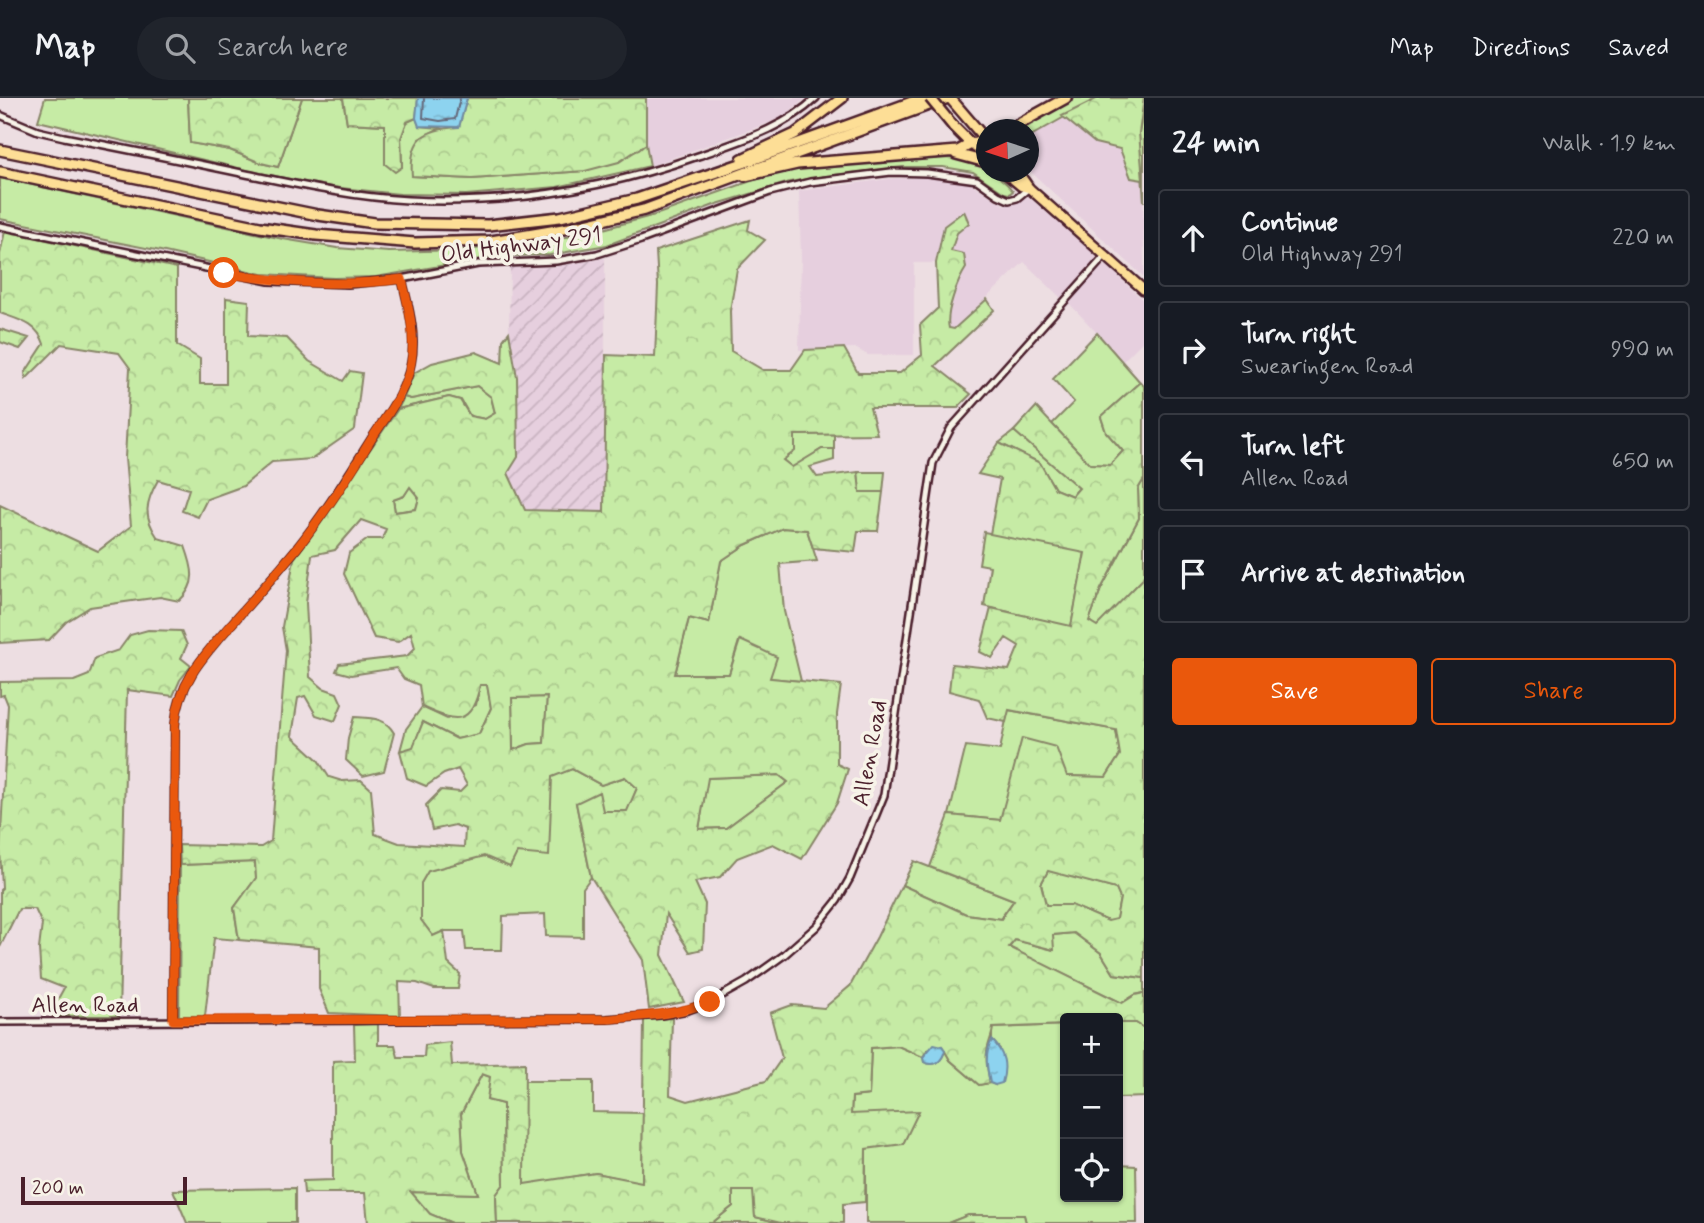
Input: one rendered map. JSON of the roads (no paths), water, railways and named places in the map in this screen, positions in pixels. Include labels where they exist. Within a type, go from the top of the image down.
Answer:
[{"type":"highway","points":[[708,175],[795,134],[842,98]]},
{"type":"highway","points":[[0,150],[318,215],[374,223],[488,225],[560,217],[637,199],[923,98]]},
{"type":"highway","points":[[930,98],[971,144]]},
{"type":"highway","points":[[0,172],[260,227],[316,236],[415,243],[491,241],[569,228],[644,210],[949,98],[976,129]]},
{"type":"highway","points":[[1028,119],[1066,98]]},
{"type":"highway","points":[[733,177],[797,164],[964,150],[976,143]]},
{"type":"highway","points":[[941,153],[976,158]]},
{"type":"main road","points":[[971,144],[976,149]]},
{"type":"main road","points":[[1016,182],[1029,188]]},
{"type":"main road","points":[[1025,182],[1144,290]]},
{"type":"street","points":[[0,115],[15,123],[51,134],[340,193],[406,200],[461,201],[567,191],[664,169],[776,127],[816,98]]},
{"type":"street","name":"Old Highway 291","points":[[0,226],[269,281],[348,284],[402,279],[478,264],[556,261],[597,254],[769,192],[810,182],[910,172],[969,178],[1009,200],[1017,198],[1029,188]]},
{"type":"street","name":"Allen Road","points":[[0,1022],[597,1019],[661,1015],[688,1010],[712,1001],[747,982],[817,926],[837,901],[858,863],[884,795],[933,463],[940,445],[951,428],[1105,256]]},
{"type":"street","points":[[173,1020],[175,725],[179,698],[184,685],[203,658],[297,547],[396,402],[408,373],[413,347],[412,326],[402,279]]},
{"type":"water","points":[[418,98],[467,98],[459,127],[419,126],[416,118]]},
{"type":"water","points":[[992,1040],[1000,1050],[1004,1065],[1002,1083],[995,1085],[990,1083],[987,1066]]},
{"type":"water","points":[[934,1044],[945,1050],[942,1058],[935,1064],[924,1062],[923,1057]]}]
